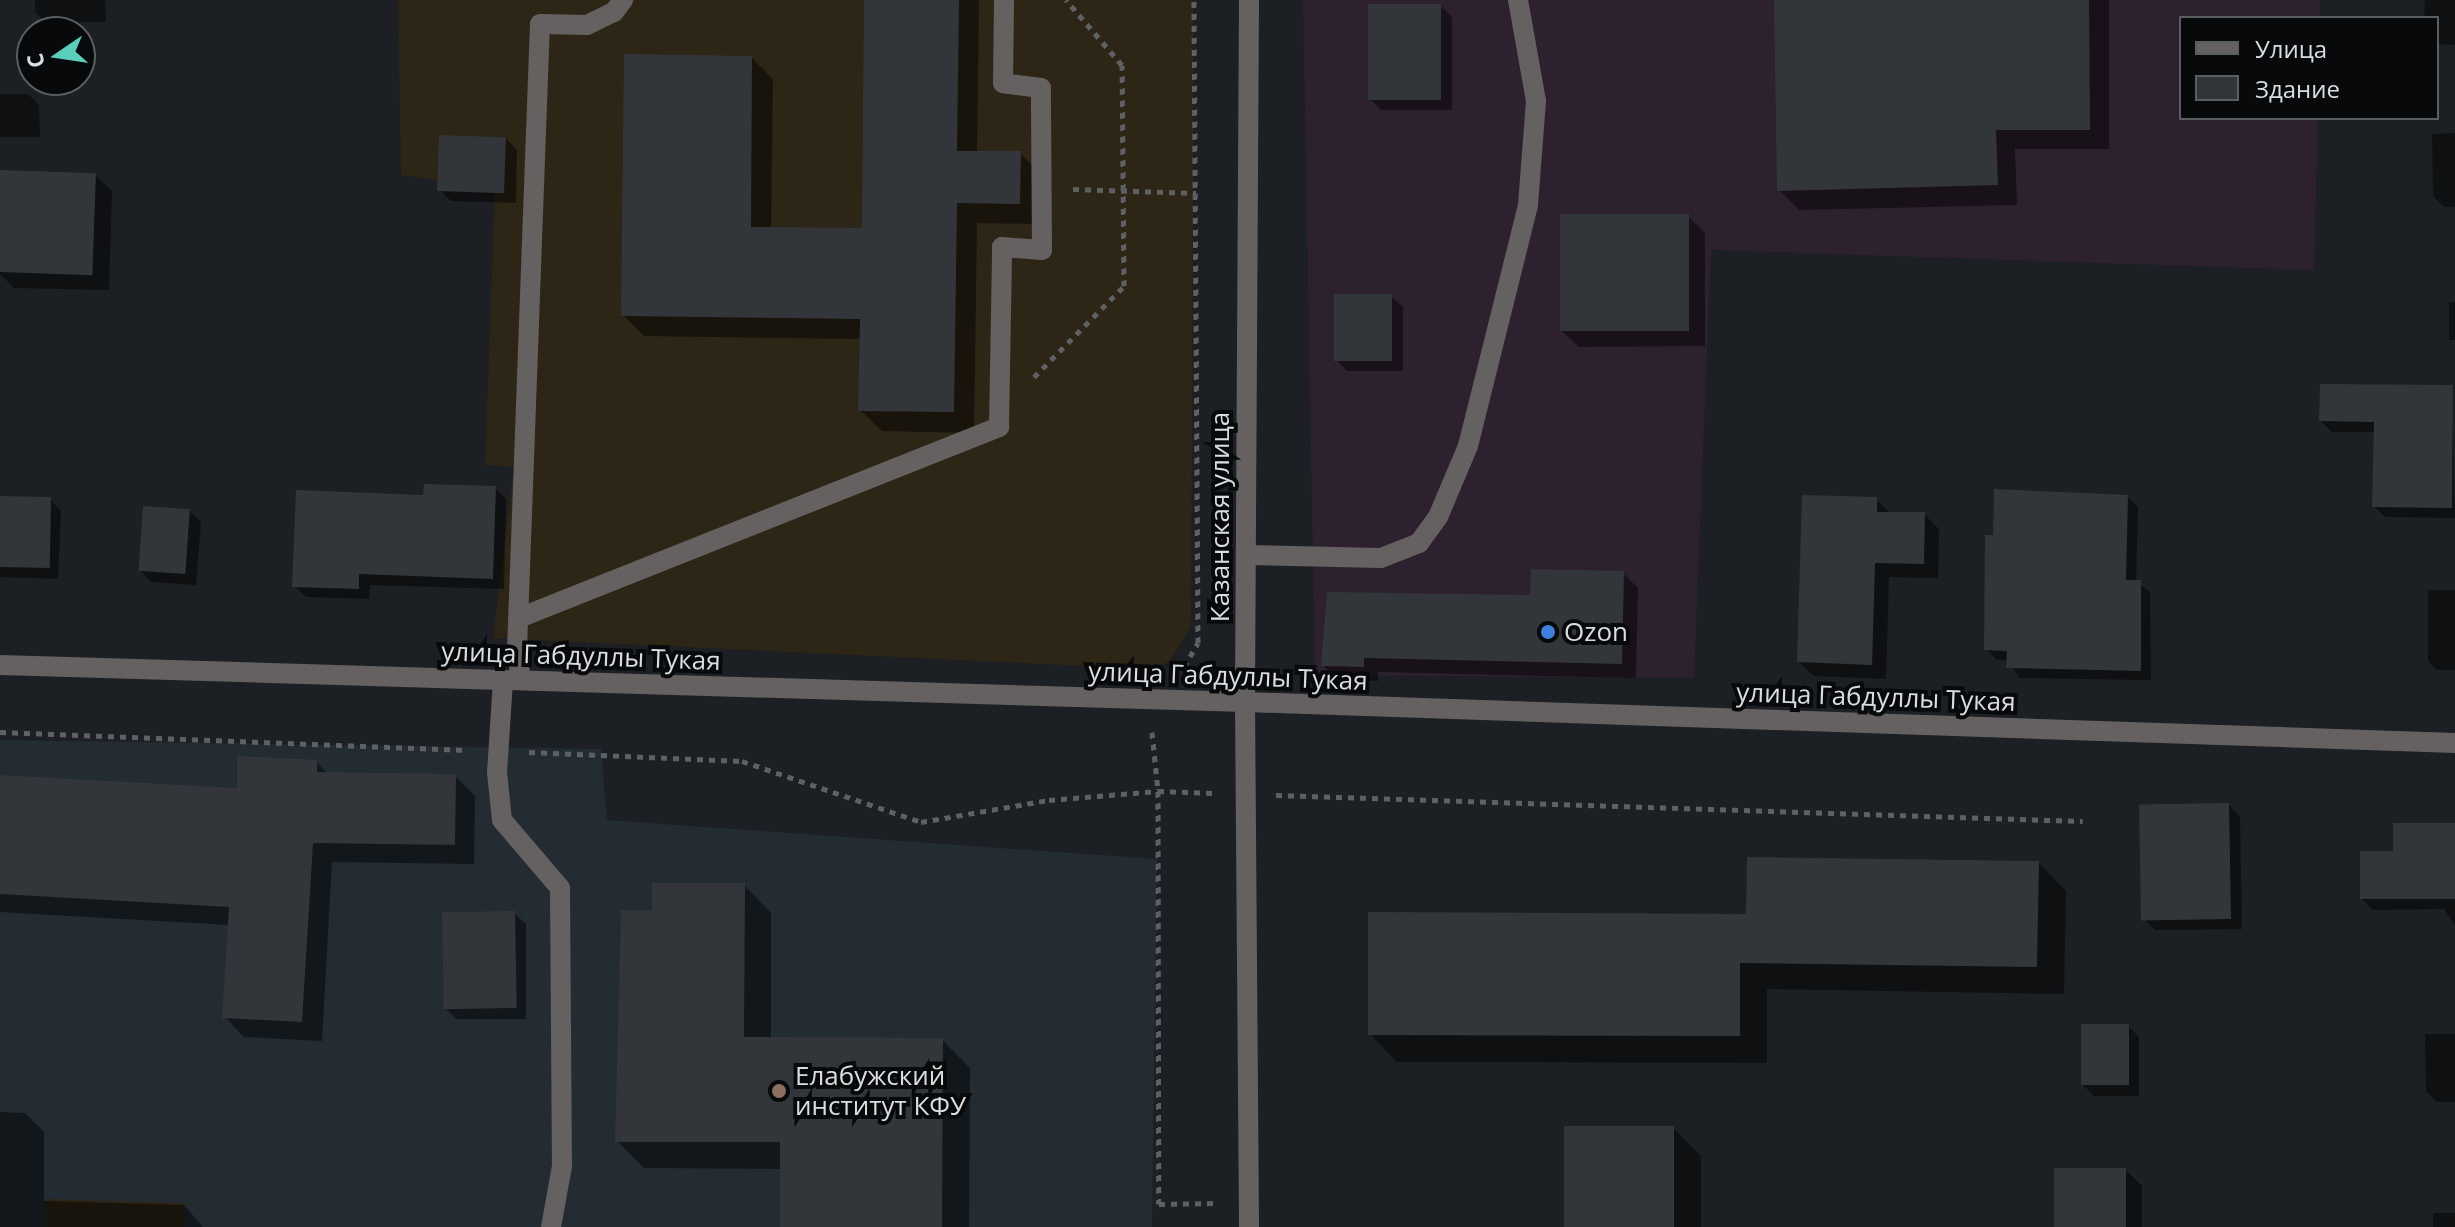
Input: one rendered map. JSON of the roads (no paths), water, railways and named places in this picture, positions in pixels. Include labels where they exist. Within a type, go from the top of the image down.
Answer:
[{"type":"street","points":[[551,1227],[562,1166],[560,888],[502,820],[499,751],[519,618],[540,24],[587,25],[614,12],[623,0]]},
{"type":"street","points":[[519,618],[999,427],[1002,247],[1042,250],[1041,88],[1003,83],[1004,0]]},
{"type":"street","name":"Казанская улица","points":[[1249,0],[1245,702],[1249,1227]]},
{"type":"street","points":[[1246,555],[1381,558],[1419,543],[1438,517],[1468,446],[1528,205],[1536,101],[1518,0]]},
{"type":"street","name":"улица Габдуллы Тукая","points":[[0,665],[1245,702],[2455,743]]},
{"type":"place","name":"Ozon","points":[[1548,632]]},
{"type":"place","name":"Елабужский институт КФУ","points":[[779,1091]]}]
